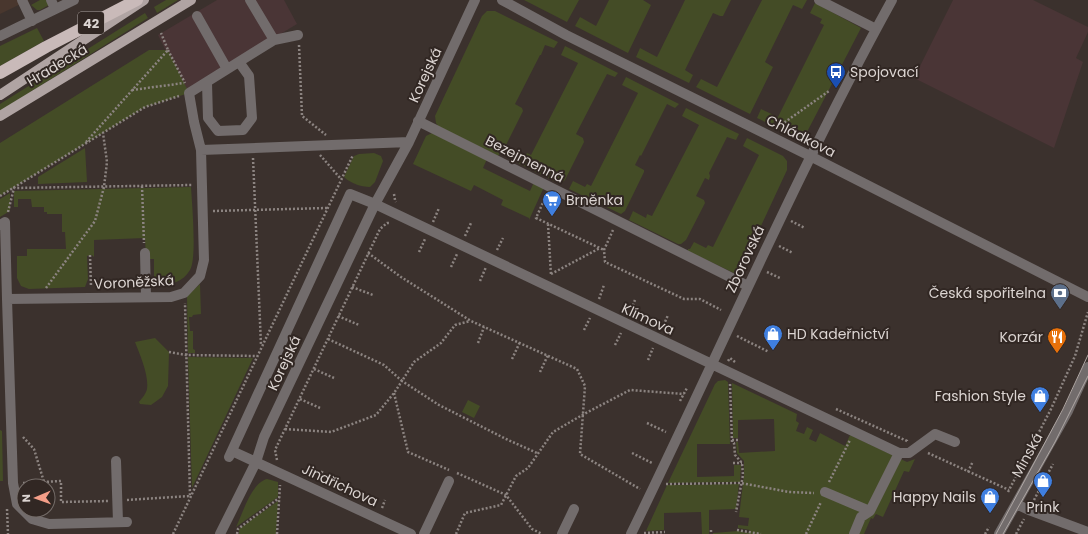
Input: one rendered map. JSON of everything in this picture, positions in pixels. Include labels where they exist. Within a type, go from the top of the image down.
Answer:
[{"type":"highway","name":"42","points":[[0,73],[46,47],[137,0]]},
{"type":"main road","name":"Hradecká","points":[[0,95],[144,0]]},
{"type":"main road","name":"Hradecká","points":[[0,116],[191,0]]},
{"type":"street","points":[[22,0],[32,21]]},
{"type":"street","points":[[0,36],[32,21],[53,5],[74,0]]},
{"type":"street","points":[[250,0],[274,40]]},
{"type":"street","name":"Korejská","points":[[220,534],[256,462],[264,437],[375,204],[409,142],[476,0]]},
{"type":"street","name":"Chládkova","points":[[502,0],[566,35],[810,156],[1088,297]]},
{"type":"street","points":[[819,0],[876,29]]},
{"type":"street","name":"Zborovská","points":[[631,534],[810,156],[842,92],[892,0]]},
{"type":"street","points":[[197,16],[228,69]]},
{"type":"street","points":[[189,93],[274,40],[298,35]]},
{"type":"street","points":[[207,83],[208,118],[213,125],[218,131],[243,130],[252,118],[249,76],[239,62]]},
{"type":"street","name":"Voroněžská","points":[[7,299],[171,297],[184,293],[200,276],[204,260],[201,150],[189,93]]},
{"type":"street","name":"Bezejmenná","points":[[418,121],[748,286]]},
{"type":"street","points":[[201,150],[409,142]]},
{"type":"street","name":"Korejská","points":[[230,454],[350,194],[375,204]]},
{"type":"street","name":"Klímova","points":[[375,204],[711,365],[904,453]]},
{"type":"street","points":[[3,223],[3,270],[7,299],[13,483],[17,504],[32,519],[49,524],[123,522],[117,500],[116,461]]},
{"type":"street","points":[[145,254],[146,297]]},
{"type":"street","name":"Minská","points":[[1000,534],[1086,378],[1088,367]]},
{"type":"street","points":[[854,534],[861,517],[870,511],[904,453],[935,434],[955,442]]},
{"type":"street","name":"Jindřichova","points":[[230,454],[256,462],[411,534]]},
{"type":"street","points":[[424,534],[449,481]]},
{"type":"street","points":[[825,492],[870,511]]},
{"type":"street","points":[[1016,504],[1088,532]]},
{"type":"street","points":[[562,534],[574,509]]},
{"type":"path","points":[[131,90],[185,83],[161,33]]},
{"type":"path","points":[[298,35],[302,116],[338,144]]},
{"type":"path","points":[[84,144],[168,50]]},
{"type":"path","points":[[770,127],[785,122],[828,91]]},
{"type":"path","points":[[0,196],[145,107],[189,93]]},
{"type":"path","points":[[39,298],[95,221],[104,187],[107,162],[104,133]]},
{"type":"path","points":[[173,534],[358,144]]},
{"type":"path","points":[[311,146],[341,179]]},
{"type":"path","points":[[253,148],[261,346]]},
{"type":"path","points":[[14,188],[202,185]]},
{"type":"path","points":[[142,186],[142,231],[145,254]]},
{"type":"path","points":[[3,223],[14,188]]},
{"type":"path","points":[[545,199],[536,218],[602,249]]},
{"type":"path","points":[[202,211],[327,208]]},
{"type":"path","points":[[433,222],[439,208]]},
{"type":"path","points":[[791,221],[805,228]]},
{"type":"path","points":[[278,463],[275,457],[275,450],[368,253],[380,229],[387,223],[394,224]]},
{"type":"path","points":[[465,236],[471,223]]},
{"type":"path","points":[[548,224],[551,274],[602,249],[613,230]]},
{"type":"path","points":[[419,235],[432,241]]},
{"type":"path","points":[[419,252],[426,238]]},
{"type":"path","points":[[497,250],[503,238]]},
{"type":"path","points":[[779,246],[793,253]]},
{"type":"path","points":[[602,249],[605,262],[684,299],[700,299],[721,310]]},
{"type":"path","points":[[451,250],[457,254]]},
{"type":"path","points":[[368,253],[402,277],[471,320],[577,369],[585,386],[580,454],[640,489]]},
{"type":"path","points":[[90,255],[92,298]]},
{"type":"path","points":[[450,267],[456,257]]},
{"type":"path","points":[[479,264],[486,267]]},
{"type":"path","points":[[480,281],[484,272]]},
{"type":"path","points":[[767,272],[780,278]]},
{"type":"path","points":[[598,299],[604,285]]},
{"type":"path","points":[[352,287],[373,295]]},
{"type":"path","points":[[184,293],[190,496]]},
{"type":"path","points":[[629,314],[635,300]]},
{"type":"path","points":[[1007,495],[1051,409],[1075,356],[1088,312]]},
{"type":"path","points":[[664,324],[668,315]]},
{"type":"path","points":[[338,316],[359,325]]},
{"type":"path","points":[[285,428],[331,432],[376,415],[394,393],[414,362],[441,343],[455,326],[471,320]]},
{"type":"path","points":[[584,330],[588,321]]},
{"type":"path","points":[[478,343],[484,326]]},
{"type":"path","points":[[615,345],[620,336]]},
{"type":"path","points":[[737,336],[769,352]]},
{"type":"path","points":[[328,340],[384,366],[402,381],[439,405],[537,453]]},
{"type":"path","points":[[512,359],[520,342]]},
{"type":"path","points":[[648,360],[652,351]]},
{"type":"path","points":[[169,352],[186,355],[257,356]]},
{"type":"path","points":[[540,372],[548,355]]},
{"type":"path","points":[[314,369],[334,378]]},
{"type":"path","points":[[456,534],[465,513],[501,505],[516,476],[528,468],[552,432],[630,390],[684,394],[690,381]]},
{"type":"path","points":[[730,381],[732,442],[734,443],[736,455],[742,463],[741,483],[736,512]]},
{"type":"path","points":[[394,393],[408,452]]},
{"type":"path","points":[[300,399],[320,408]]},
{"type":"path","points":[[646,423],[666,432]]},
{"type":"path","points":[[11,424],[34,449],[43,478]]},
{"type":"path","points":[[732,440],[739,440]]},
{"type":"path","points":[[632,453],[652,462]]},
{"type":"path","points":[[927,453],[1009,490]]},
{"type":"path","points":[[968,472],[973,461]]},
{"type":"path","points":[[733,463],[742,463]]},
{"type":"path","points":[[319,478],[323,470]]},
{"type":"path","points":[[56,481],[61,481],[61,502],[190,496]]},
{"type":"path","points":[[277,534],[280,481]]},
{"type":"path","points":[[343,494],[349,482]]},
{"type":"path","points":[[666,484],[741,483],[789,492],[825,492]]},
{"type":"path","points":[[506,495],[532,529],[542,534]]},
{"type":"path","points":[[237,534],[238,529],[279,498]]},
{"type":"path","points":[[383,505],[385,500]]},
{"type":"path","points":[[985,534],[992,522]]},
{"type":"path","points":[[737,530],[761,534]]},
{"type":"path","points":[[643,532],[665,532]]},
{"type":"shaded area","points":[[0,0],[29,0],[0,14]]},
{"type":"shaded area","points":[[217,0],[284,0],[297,24],[186,91],[158,35]]},
{"type":"shaded area","points":[[953,0],[1033,0],[1088,27],[1088,32],[1076,58],[1083,62],[1054,148],[914,78]]},
{"type":"green space","points":[[40,0],[47,0],[49,5],[37,10],[31,5]]},
{"type":"green space","points":[[166,0],[178,0],[157,13],[154,7]]},
{"type":"green space","points":[[524,0],[579,0],[567,22]]},
{"type":"green space","points":[[609,0],[643,0],[651,5],[628,53],[575,26],[580,17],[596,26]]},
{"type":"green space","points":[[685,0],[731,0],[723,16],[713,13],[685,70],[693,75],[689,83],[636,57],[640,48],[657,57]]},
{"type":"green space","points":[[762,0],[807,0],[802,9],[793,5],[765,62],[773,67],[750,114],[696,87],[701,79],[717,87]]},
{"type":"green space","points":[[815,3],[861,28],[807,132],[800,137],[797,137],[757,118],[761,109],[778,117],[824,25],[820,23],[822,19],[810,13]]},
{"type":"green space","points":[[487,11],[495,11],[558,42],[554,48],[545,45],[515,104],[522,108],[523,111],[505,147],[498,156],[439,127],[436,123],[435,116],[482,16]]},
{"type":"green space","points":[[145,13],[148,18],[0,111],[0,104]]},
{"type":"green space","points":[[37,28],[44,41],[0,66],[0,46]]},
{"type":"green space","points":[[565,46],[618,73],[615,77],[607,74],[576,134],[583,138],[584,142],[565,180],[560,184],[508,158],[511,150],[525,156],[527,153],[531,155],[578,63],[561,55]]},
{"type":"green space","points":[[149,50],[168,50],[189,93],[145,107],[0,196],[0,143]]},
{"type":"green space","points":[[626,77],[679,104],[675,108],[667,104],[641,156],[640,155],[635,165],[644,170],[644,172],[625,211],[621,214],[569,189],[573,181],[585,187],[587,184],[591,186],[638,93],[622,85]]},
{"type":"green space","points":[[686,108],[739,134],[736,140],[727,137],[709,173],[709,180],[705,178],[696,196],[704,200],[705,203],[686,240],[681,244],[678,244],[629,220],[633,211],[646,218],[647,214],[652,216],[699,125],[682,116]]},
{"type":"green space","points":[[432,133],[487,159],[483,168],[530,191],[534,182],[544,187],[529,220],[529,218],[501,205],[503,200],[474,185],[471,191],[413,164],[426,136]]},
{"type":"green space","points":[[747,138],[783,156],[787,161],[787,170],[741,269],[734,273],[688,251],[688,249],[690,249],[694,242],[706,248],[708,245],[713,247],[759,155],[743,146]]},
{"type":"green space","points":[[85,148],[87,182],[38,184],[38,177]]},
{"type":"green space","points":[[374,153],[381,156],[383,161],[375,182],[370,187],[356,184],[344,177],[354,156],[359,154]]},
{"type":"green space","points":[[191,187],[194,230],[192,264],[187,274],[180,280],[168,284],[158,285],[154,276],[154,259],[146,259],[145,238],[94,240],[94,257],[92,255],[87,256],[88,279],[85,287],[29,289],[21,286],[17,278],[17,256],[27,256],[27,249],[66,249],[65,232],[62,232],[62,214],[47,214],[47,212],[44,212],[44,207],[32,207],[31,199],[18,199],[18,207],[14,207],[14,191]]},
{"type":"green space","points":[[10,193],[10,211],[0,217],[0,199]]},
{"type":"green space","points":[[200,284],[201,314],[189,317],[190,331],[193,331],[193,349],[195,350],[195,353],[188,353],[187,296]]},
{"type":"green space","points":[[155,338],[169,352],[168,386],[162,397],[151,405],[140,404],[139,402],[147,389],[147,378],[144,365],[135,342]]},
{"type":"green space","points":[[188,357],[253,358],[192,488]]},
{"type":"green space","points":[[725,380],[728,382],[730,444],[697,444],[697,477],[734,476],[734,465],[741,465],[740,482],[668,483],[715,384],[718,381]]},
{"type":"green space","points":[[732,383],[797,414],[796,421],[799,423],[796,431],[804,434],[807,427],[813,430],[809,439],[816,442],[820,433],[845,446],[850,435],[907,462],[915,459],[909,472],[904,471],[883,517],[876,514],[873,519],[871,518],[864,534],[713,534],[738,531],[748,533],[750,530],[738,528],[738,525],[748,526],[749,518],[739,517],[744,475],[744,461],[737,453],[736,442],[738,442],[739,453],[775,451],[774,419],[738,420],[738,438],[733,438]]},
{"type":"green space","points":[[468,400],[480,406],[474,418],[462,412]]},
{"type":"green space","points":[[0,430],[2,431],[3,481],[0,481]]},
{"type":"green space","points":[[267,479],[278,482],[278,497],[236,527],[252,492],[256,486]]},
{"type":"green space","points":[[739,484],[736,509],[709,510],[709,534],[702,534],[701,512],[664,513],[664,530],[646,531],[667,485]]},
{"type":"green space","points":[[278,501],[276,534],[239,534],[239,529]]},
{"type":"tram line","points":[[996,534],[1063,409],[1088,355]]},
{"type":"tram line","points":[[1003,534],[1055,442],[1088,376]]},
{"type":"place","name":"Spojovací","points":[[836,89]]},
{"type":"place","name":"Brněnka","points":[[552,217]]},
{"type":"place","name":"Česká spořitelna","points":[[1060,310]]},
{"type":"place","name":"HD Kadeřnictví","points":[[773,351]]},
{"type":"place","name":"Korzár","points":[[1057,354]]},
{"type":"place","name":"Fashion Style","points":[[1040,413]]},
{"type":"place","name":"Prink","points":[[1043,498]]},
{"type":"place","name":"Happy Nails","points":[[990,514]]}]
